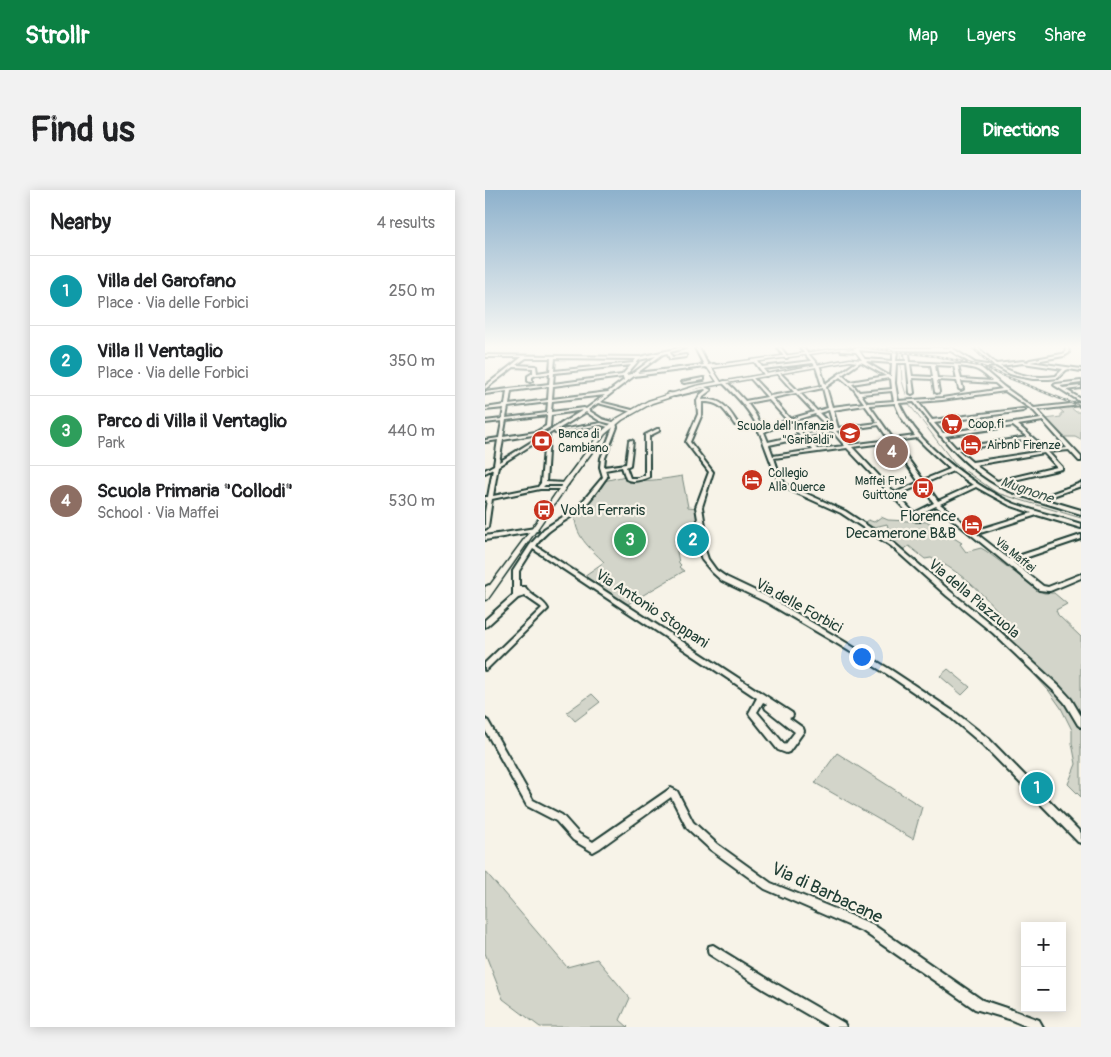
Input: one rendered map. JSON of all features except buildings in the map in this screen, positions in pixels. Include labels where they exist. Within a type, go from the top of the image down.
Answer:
[{"type":"main road","points":[[485,597],[488,589],[529,544],[534,530],[593,444],[631,411],[669,394],[702,387]]},
{"type":"street","points":[[485,393],[541,387]]},
{"type":"street","points":[[485,393],[542,387]]},
{"type":"street","points":[[485,441],[537,433],[548,427],[551,387]]},
{"type":"street","points":[[486,471],[557,430],[617,387]]},
{"type":"street","name":"Via della Piazzuola","points":[[727,387],[746,402],[767,444],[777,476],[785,486],[843,512],[884,538],[995,631],[1063,695],[1081,723]]},
{"type":"street","points":[[760,387],[816,451]]},
{"type":"street","points":[[792,387],[835,430],[918,520]]},
{"type":"street","points":[[746,402],[824,387]]},
{"type":"street","points":[[824,387],[831,408],[835,430]]},
{"type":"street","name":"Via Maffei","points":[[853,387],[937,504],[1044,589],[1081,576]]},
{"type":"street","points":[[893,387],[896,402],[917,437],[953,469],[1001,499],[1081,526]]},
{"type":"street","points":[[911,387],[912,393]]},
{"type":"street","points":[[936,387],[937,392]]},
{"type":"street","points":[[1001,387],[1033,409],[1045,420],[1068,449],[1081,460]]},
{"type":"street","points":[[1059,387],[1081,403]]},
{"type":"street","points":[[1062,389],[1080,387]]},
{"type":"street","name":"Via delle Forbici","points":[[669,394],[675,396],[709,389],[702,394],[699,401],[700,413],[688,442],[708,465],[711,472],[699,507],[703,532],[701,547],[705,560],[714,571],[724,579],[768,600],[845,645],[953,715],[986,742],[1081,840]]},
{"type":"street","points":[[858,393],[894,390]]},
{"type":"street","points":[[761,432],[789,420],[831,408],[946,399],[1005,390]]},
{"type":"street","points":[[485,528],[488,498],[495,472],[509,391]]},
{"type":"street","points":[[485,409],[608,393]]},
{"type":"street","points":[[699,401],[711,400],[719,402],[736,424]]},
{"type":"street","points":[[914,401],[941,435],[970,464],[1014,490],[1081,512]]},
{"type":"street","points":[[597,402],[631,411]]},
{"type":"street","points":[[1033,409],[1081,403]]},
{"type":"street","points":[[485,422],[587,409]]},
{"type":"street","points":[[516,596],[516,571],[529,544],[545,530],[579,509],[597,489],[605,476],[603,458],[613,427],[602,423],[587,409]]},
{"type":"street","points":[[930,422],[1023,410]]},
{"type":"street","points":[[984,416],[997,427]]},
{"type":"street","points":[[941,435],[1045,420]]},
{"type":"street","points":[[557,430],[602,423]]},
{"type":"street","points":[[767,444],[835,430],[881,424]]},
{"type":"street","points":[[998,482],[1060,468],[1031,438],[1015,425]]},
{"type":"street","points":[[624,466],[628,479],[639,479],[647,476],[647,435],[658,430]]},
{"type":"street","points":[[537,433],[545,437]]},
{"type":"street","points":[[541,485],[545,437]]},
{"type":"street","points":[[771,457],[917,437]]},
{"type":"street","points":[[955,449],[1031,438]]},
{"type":"street","points":[[603,469],[629,465],[631,441]]},
{"type":"street","points":[[970,464],[1068,449]]},
{"type":"street","points":[[497,458],[503,461]]},
{"type":"street","points":[[894,495],[953,469]]},
{"type":"street","points":[[486,471],[495,472]]},
{"type":"street","points":[[1040,499],[1081,484]]},
{"type":"street","points":[[488,498],[541,485],[564,486]]},
{"type":"street","points":[[913,515],[977,485]]},
{"type":"street","points":[[973,533],[1037,512]]},
{"type":"street","points":[[485,538],[534,530]]},
{"type":"street","points":[[1008,562],[1081,537]]},
{"type":"street","name":"Via Antonio Stoppani","points":[[529,544],[789,715]]},
{"type":"street","points":[[485,667],[545,609],[543,605],[526,594],[523,589],[517,589]]},
{"type":"street","points":[[485,624],[516,596],[526,594]]},
{"type":"street","name":"Via Antonio Stoppani","points":[[759,697],[800,730],[799,734],[786,749],[781,747],[755,715],[754,711],[759,697]]},
{"type":"street","name":"Via di Barbacane","points":[[485,723],[530,803],[559,818],[576,837],[588,845],[593,847],[597,845],[671,792],[674,794],[691,826],[714,847],[768,886],[867,928],[979,1005],[1009,1014],[1035,1024],[1037,1027]]},
{"type":"street","points":[[713,950],[769,986],[840,1027]]},
{"type":"shaded area","points":[[1069,406],[1076,412],[1081,412],[1081,440],[1075,437],[1061,437],[1045,419],[1061,417],[1061,413],[1064,413],[1057,407]]},
{"type":"shaded area","points":[[625,476],[629,479],[643,480],[682,476],[688,507],[698,508],[701,528],[679,530],[679,540],[675,540],[681,565],[679,567],[684,571],[628,604],[584,576],[604,562],[584,541],[575,521],[575,513],[598,490],[604,481]]},
{"type":"shaded area","points":[[881,517],[888,520],[928,522],[962,543],[960,544],[966,552],[981,548],[1038,590],[1044,593],[1054,593],[1067,604],[1056,610],[1058,615],[1081,637],[1081,797],[1068,784],[1076,764],[1072,743],[1072,730],[1061,708],[1049,691],[995,631],[1010,625],[984,596],[953,570],[931,558],[925,559],[909,546],[904,549],[901,548],[881,534],[888,527],[887,524],[870,528],[863,523],[868,520],[874,522]]},
{"type":"shaded area","points":[[948,669],[970,687],[962,695],[940,676]]},
{"type":"shaded area","points":[[592,694],[600,702],[575,721],[567,712]]},
{"type":"shaded area","points":[[837,753],[922,807],[913,839],[815,783]]},
{"type":"shaded area","points":[[485,871],[567,967],[597,959],[630,998],[620,1020],[628,1027],[540,1027],[503,999],[485,953]]},
{"type":"waterway","name":"Mugnone","points":[[904,387],[909,404],[954,463],[997,493],[1081,518]]},
{"type":"railway","points":[[1032,387],[1081,407]]},
{"type":"place","name":"Coop.fi","points":[[952,424]]},
{"type":"place","name":"Scuola dell'Infanzia \"Garibaldi\"","points":[[850,433]]},
{"type":"place","name":"Banca di Cambiano","points":[[542,441]]},
{"type":"place","name":"Airbnb Firenze","points":[[971,445]]},
{"type":"place","name":"Scuola Primaria \"Collodi\"","points":[[892,452]]},
{"type":"place","name":"Collegio Alla Querce","points":[[752,480]]},
{"type":"place","name":"Maffei Fra' Guittone","points":[[923,488]]},
{"type":"place","name":"Volta Ferraris","points":[[544,510]]},
{"type":"place","name":"Florence Decamerone B&B","points":[[972,525]]},
{"type":"place","name":"Parco di Villa il Ventaglio","points":[[630,540]]},
{"type":"place","name":"Villa Il Ventaglio","points":[[693,540]]},
{"type":"place","name":"Villa del Garofano","points":[[1037,788]]}]
